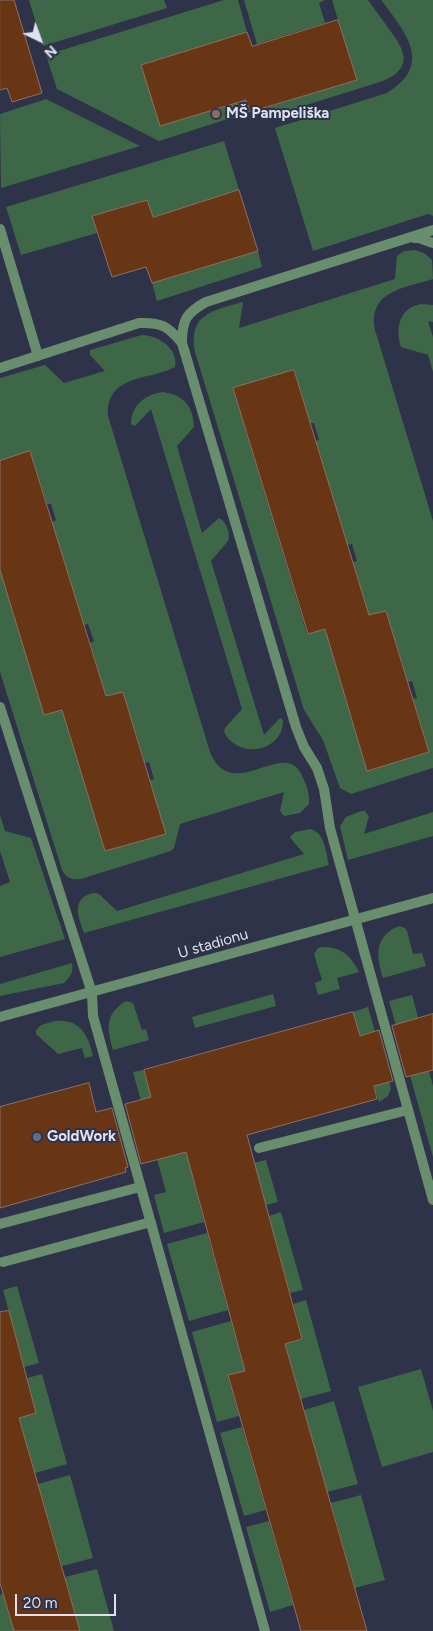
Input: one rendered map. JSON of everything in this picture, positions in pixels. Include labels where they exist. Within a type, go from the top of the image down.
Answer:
[{"type":"street","points":[[0,229],[38,356]]},
{"type":"street","points":[[433,230],[206,302],[193,309],[185,319],[182,330],[182,343],[293,717],[304,747],[317,768],[324,790],[330,828],[433,1200]]},
{"type":"street","points":[[408,238],[419,238],[433,243]]},
{"type":"street","points":[[0,368],[146,323],[162,324],[170,329],[182,343]]},
{"type":"street","points":[[0,707],[92,993],[93,1016],[265,1631]]},
{"type":"street","name":"U stadionu","points":[[0,1017],[433,898]]},
{"type":"street","points":[[259,1148],[408,1110]]},
{"type":"street","points":[[0,1224],[140,1187]]},
{"type":"street","points":[[4,1262],[151,1222]]},
{"type":"green space","points":[[29,0],[164,0],[167,8],[43,46]]},
{"type":"green space","points":[[224,0],[238,0],[247,32],[141,65],[246,100],[250,112],[159,141],[57,89],[46,55]]},
{"type":"green space","points":[[244,0],[325,0],[319,3],[325,23],[257,44]]},
{"type":"green space","points":[[332,0],[368,0],[399,44],[404,58],[403,64],[393,76],[383,81],[271,116],[268,107],[356,80]]},
{"type":"green space","points":[[381,0],[433,0],[433,216],[428,214],[313,251],[275,128],[387,93],[401,82],[409,71],[412,60],[411,49],[399,25]]},
{"type":"green space","points":[[46,99],[140,146],[1,188],[0,114]]},
{"type":"green space","points":[[224,141],[239,190],[153,217],[147,200],[93,216],[97,233],[21,255],[6,207]]},
{"type":"green space","points":[[415,250],[424,253],[432,260],[433,279],[390,293],[377,307],[374,317],[375,330],[433,521],[433,768],[351,794],[340,788],[323,740],[304,710],[195,352],[194,339],[195,329],[205,316],[231,305],[243,303],[239,328],[395,279],[397,256],[404,251]],"holes":[[[294,370],[310,423],[314,423],[319,440],[316,441],[347,545],[352,544],[357,561],[353,562],[369,615],[386,611],[408,682],[412,681],[417,698],[413,699],[429,752],[367,771],[325,629],[307,634],[233,389]]]},
{"type":"green space","points":[[258,251],[262,267],[157,301],[152,283]]},
{"type":"green space","points":[[421,304],[433,305],[433,322],[428,321],[433,337],[433,372],[428,355],[401,347],[399,340],[399,326],[403,314],[414,306]]},
{"type":"green space","points":[[142,335],[154,337],[166,344],[174,354],[175,367],[121,386],[109,402],[108,416],[210,752],[220,767],[232,773],[245,773],[272,764],[285,763],[295,766],[306,785],[309,794],[309,804],[300,813],[284,816],[280,811],[284,792],[180,824],[174,848],[171,851],[81,879],[72,879],[62,870],[0,672],[0,570],[44,714],[62,710],[105,851],[165,834],[150,780],[154,779],[149,762],[145,763],[123,692],[106,696],[90,643],[94,641],[88,624],[84,625],[52,522],[56,520],[51,504],[47,504],[30,451],[0,461],[0,378],[45,365],[64,383],[105,371],[90,355],[90,350]]},
{"type":"green space","points":[[163,392],[182,399],[192,413],[194,427],[177,446],[202,533],[219,518],[224,522],[228,531],[228,541],[211,561],[264,735],[279,719],[281,718],[283,721],[281,732],[276,740],[259,749],[239,746],[231,741],[224,732],[225,728],[242,709],[151,409],[135,426],[131,424],[134,411],[145,398]]},
{"type":"green space","points":[[365,811],[369,816],[364,834],[433,812],[433,836],[348,860],[340,826],[346,817]]},
{"type":"green space","points":[[0,815],[5,831],[31,838],[65,939],[0,957],[0,886],[10,882],[0,851]]},
{"type":"green space","points":[[310,829],[319,834],[322,839],[329,865],[84,933],[78,907],[82,898],[87,895],[99,894],[117,911],[304,854],[290,837],[295,832]]},
{"type":"green space","points":[[399,926],[407,931],[413,954],[422,953],[426,966],[383,978],[378,955],[379,947],[385,935]]},
{"type":"green space","points":[[330,947],[341,951],[353,961],[359,972],[337,978],[340,989],[318,995],[315,983],[322,980],[314,954],[318,948]]},
{"type":"green space","points":[[72,963],[71,974],[64,983],[0,996],[0,984]]},
{"type":"green space","points":[[273,994],[276,1006],[195,1028],[192,1017]]},
{"type":"green space","points":[[412,995],[430,1062],[427,1064],[433,1086],[433,1157],[389,1001]]},
{"type":"green space","points":[[126,1001],[133,1003],[142,1030],[146,1029],[149,1040],[113,1050],[109,1035],[109,1022],[114,1011]]},
{"type":"green space","points":[[368,1007],[391,1088],[388,1096],[379,1102],[353,1012]]},
{"type":"green space","points":[[55,1021],[71,1023],[82,1030],[89,1041],[93,1056],[85,1058],[82,1048],[58,1054],[36,1034],[36,1030],[41,1025]]},
{"type":"green space","points":[[144,1070],[168,1156],[195,1150],[202,1177],[193,1179],[204,1222],[164,1233],[154,1195],[166,1192],[133,1072]]},
{"type":"green space","points":[[266,1160],[278,1202],[266,1205],[254,1163]]},
{"type":"green space","points":[[281,1212],[303,1290],[290,1293],[269,1216]]},
{"type":"green space","points":[[207,1233],[228,1310],[189,1321],[167,1244]]},
{"type":"green space","points":[[17,1286],[39,1363],[24,1367],[3,1290]]},
{"type":"green space","points":[[306,1300],[331,1391],[301,1399],[285,1344],[302,1339],[293,1304]]},
{"type":"green space","points":[[231,1321],[245,1371],[228,1376],[239,1416],[217,1422],[192,1332]]},
{"type":"green space","points":[[421,1369],[433,1411],[433,1452],[382,1467],[358,1387]]},
{"type":"green space","points":[[42,1374],[67,1464],[35,1473],[19,1418],[36,1413],[27,1378]]},
{"type":"green space","points":[[334,1401],[358,1484],[327,1492],[304,1410]]},
{"type":"green space","points":[[242,1427],[266,1510],[244,1516],[220,1433]]},
{"type":"green space","points":[[70,1475],[93,1558],[62,1566],[38,1484]]},
{"type":"green space","points":[[361,1495],[385,1580],[355,1588],[331,1503]]},
{"type":"green space","points":[[269,1521],[293,1605],[270,1612],[246,1527]]},
{"type":"green space","points":[[97,1569],[114,1631],[80,1631],[65,1577]]},
{"type":"green space","points":[[3,1594],[14,1631],[0,1631],[0,1595]]},
{"type":"building","points":[[0,0],[14,0],[42,93],[12,102],[7,88],[0,90]]},
{"type":"building","points":[[338,20],[357,80],[250,112],[246,100],[160,126],[141,65],[247,32],[252,46]]},
{"type":"building","points":[[239,190],[258,251],[152,283],[146,267],[112,277],[92,216],[147,200],[153,217]]},
{"type":"building","points":[[294,370],[369,615],[386,611],[429,752],[367,771],[325,629],[308,634],[233,388]]},
{"type":"building","points":[[30,451],[106,696],[123,692],[166,834],[105,851],[62,710],[44,715],[0,570],[0,461]]},
{"type":"building","points":[[353,1012],[360,1036],[379,1030],[393,1081],[374,1086],[377,1099],[247,1135],[302,1339],[285,1344],[367,1631],[301,1631],[228,1375],[245,1371],[186,1152],[141,1164],[125,1104],[151,1097],[144,1070]]},
{"type":"building","points":[[433,1014],[433,1070],[406,1077],[392,1026]]},
{"type":"building","points":[[89,1083],[96,1112],[112,1108],[128,1167],[125,1168],[126,1172],[0,1208],[0,1107]]},
{"type":"building","points":[[9,1311],[36,1413],[19,1418],[80,1631],[14,1631],[0,1583],[0,1312]]},
{"type":"place","name":"MŠ Pampeliška","points":[[216,114]]},
{"type":"place","name":"GoldWork","points":[[37,1137]]}]
